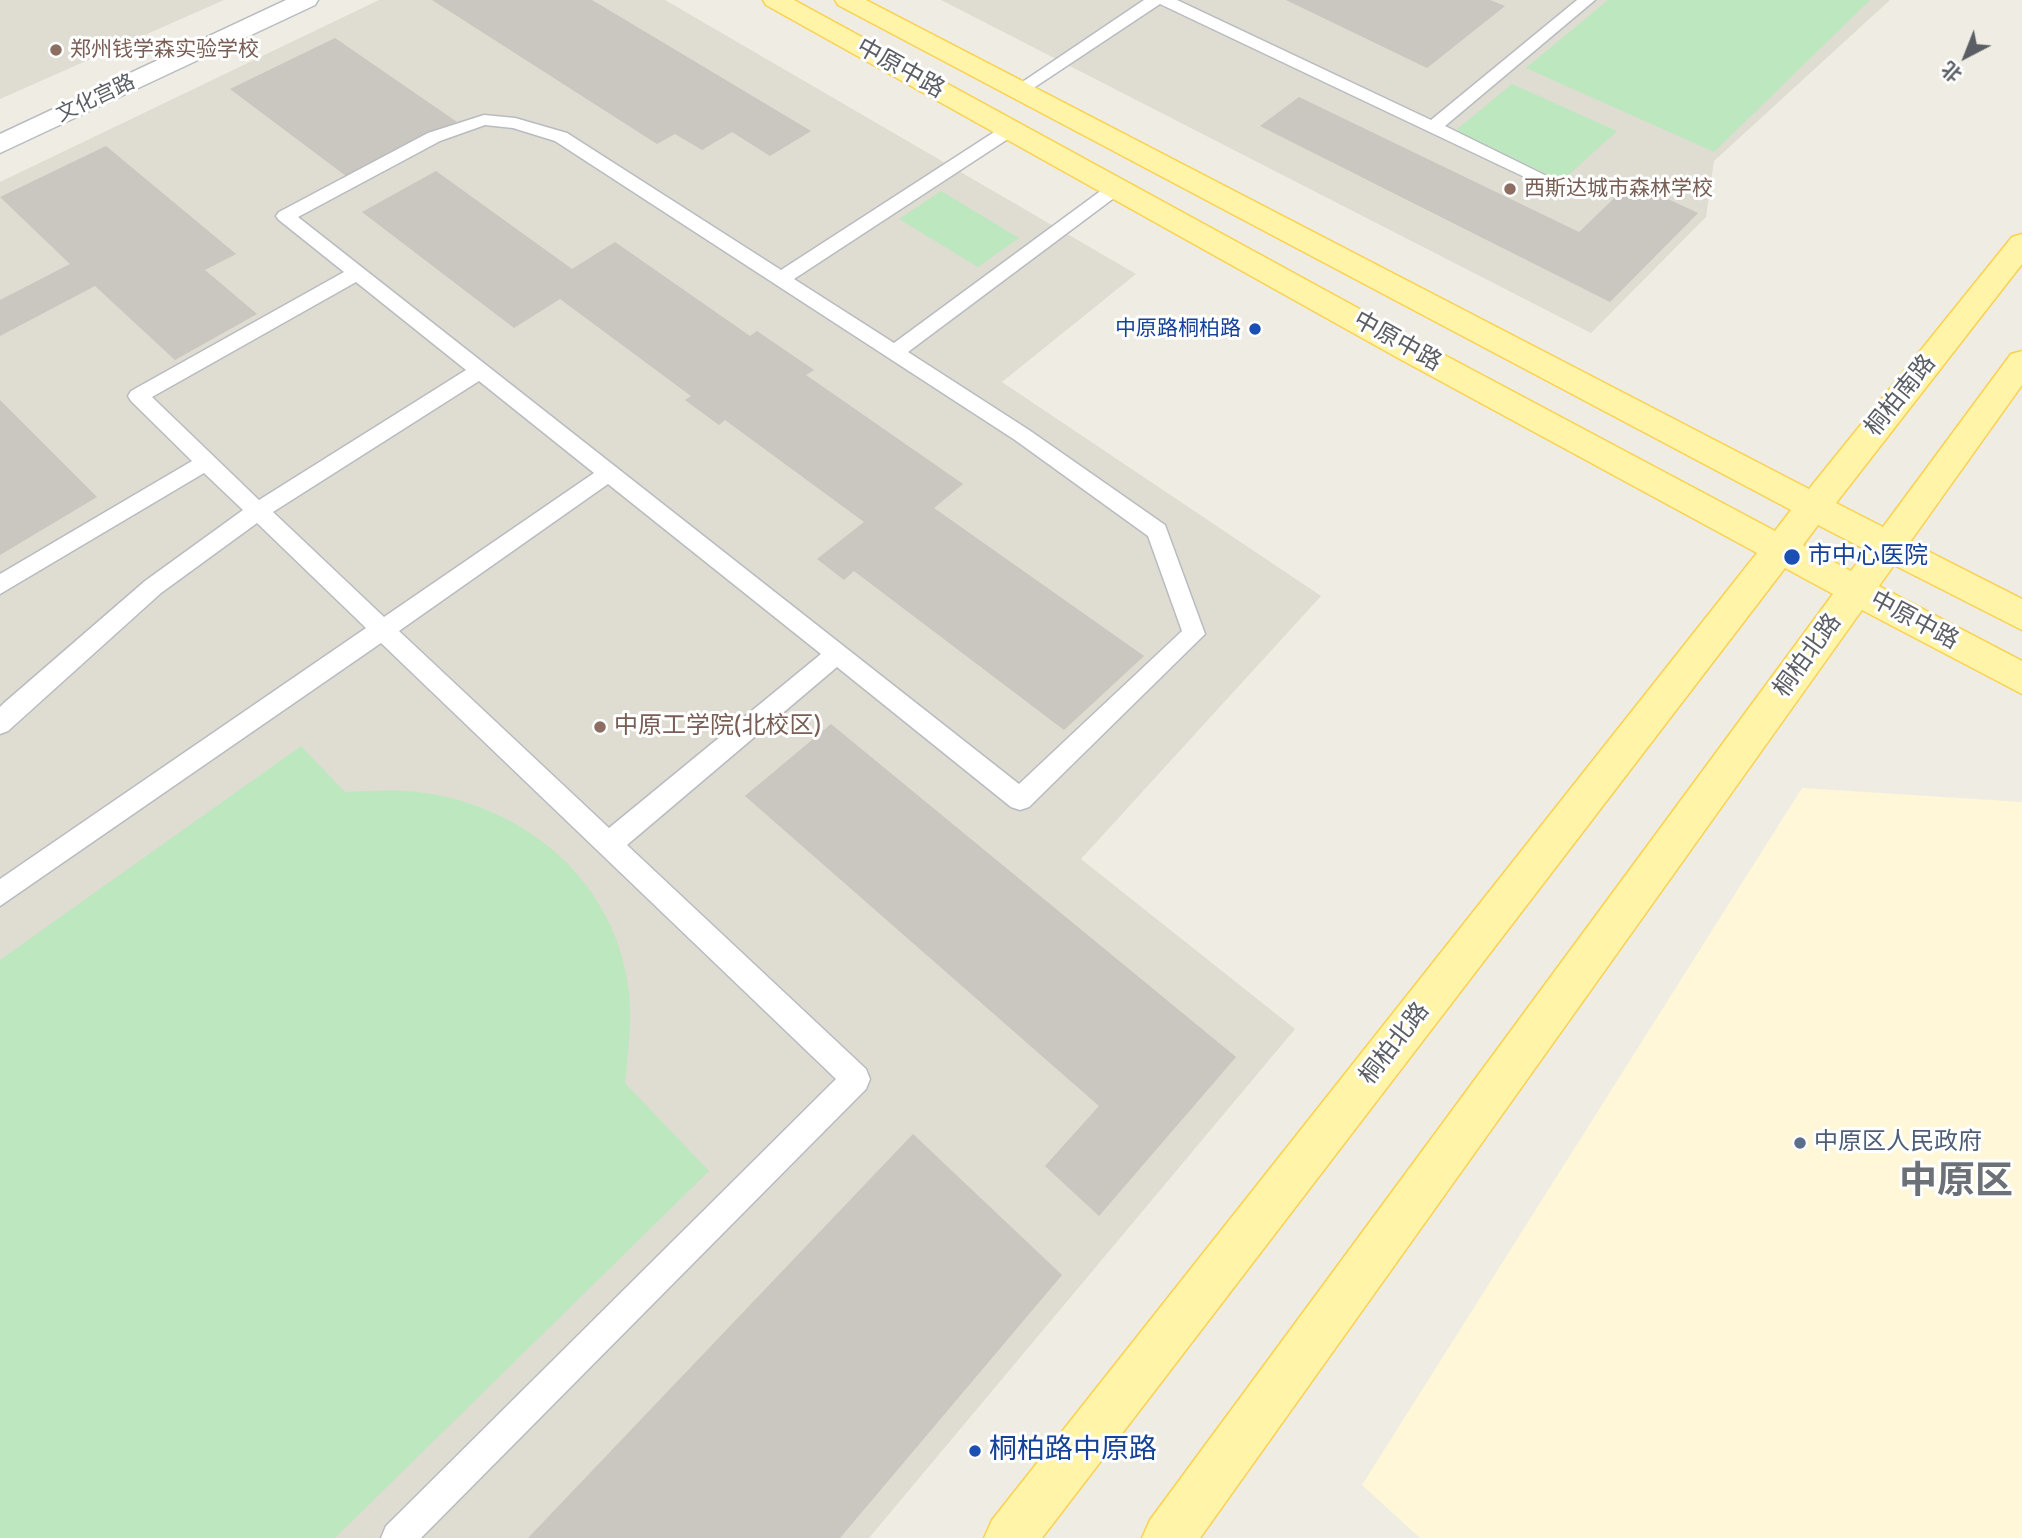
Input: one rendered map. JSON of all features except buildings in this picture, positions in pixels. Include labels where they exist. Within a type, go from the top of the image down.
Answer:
[{"type":"main road","name":"中原中路","points":[[775,0],[2022,679]]},
{"type":"main road","name":"中原中路","points":[[847,0],[2022,616]]},
{"type":"main road","name":"桐柏南路","points":[[1780,549],[2022,244]]},
{"type":"main road","points":[[1856,590],[2022,362]]},
{"type":"main road","name":"桐柏北路","points":[[1010,1538],[1780,549]]},
{"type":"main road","name":"桐柏北路","points":[[1168,1538],[1856,590]]},
{"type":"street","name":"文化宫路","points":[[0,145],[306,0]]},
{"type":"lane","points":[[1017,91],[1155,0]]},
{"type":"lane","points":[[1164,0],[1558,186]]},
{"type":"lane","points":[[1433,127],[1580,1]]},
{"type":"lane","points":[[484,120],[515,123],[561,137],[779,280],[1022,435],[1157,531],[1194,634],[1020,799],[285,216],[434,137],[484,120]]},
{"type":"lane","points":[[779,280],[1010,130]]},
{"type":"lane","points":[[893,353],[1116,188]]},
{"type":"lane","points":[[357,273],[138,396],[856,1079],[398,1538]]},
{"type":"lane","points":[[4,711],[153,587],[258,511],[480,371]]},
{"type":"lane","points":[[0,585],[206,462]]},
{"type":"lane","points":[[0,894],[609,473]]},
{"type":"lane","points":[[608,844],[837,654]]},
{"type":"shaded area","name":"郑州钱学森实验学校","points":[[0,0],[224,0],[0,99]]},
{"type":"shaded area","name":"中原工学院(北校区)","points":[[379,0],[665,0],[1136,274],[1002,382],[1321,596],[1081,859],[1295,1029],[869,1538],[0,1538],[0,182]]},
{"type":"shaded area","name":"西斯达城市森林学校","points":[[941,0],[1890,0],[1714,161],[1706,217],[1591,333]]},
{"type":"shaded area","name":"中原区人民政府","points":[[1802,788],[2022,802],[2022,1538],[1420,1538],[1362,1485]]},
{"type":"green space","points":[[1608,0],[1870,0],[1714,152],[1526,68]]},
{"type":"green space","points":[[1512,84],[1617,131],[1562,181],[1455,131]]},
{"type":"green space","points":[[941,191],[1019,238],[978,267],[899,219]]},
{"type":"green space","points":[[301,746],[345,792],[415,792],[463,801],[499,815],[532,834],[562,858],[587,886],[607,918],[621,954],[630,1005],[625,1083],[709,1171],[335,1538],[0,1538],[0,960]]},
{"type":"place","name":"郑州钱学森实验学校","points":[[56,50]]},
{"type":"place","name":"西斯达城市森林学校","points":[[1510,189]]},
{"type":"place","name":"中原路桐柏路","points":[[1255,329]]},
{"type":"place","name":"市中心医院","points":[[1792,557]]},
{"type":"place","name":"中原工学院(北校区)","points":[[600,727]]},
{"type":"place","name":"中原区人民政府","points":[[1800,1143]]},
{"type":"place","name":"桐柏路中原路","points":[[975,1451]]},
{"type":"district","name":"中原区","points":[[1956,1183]]}]
